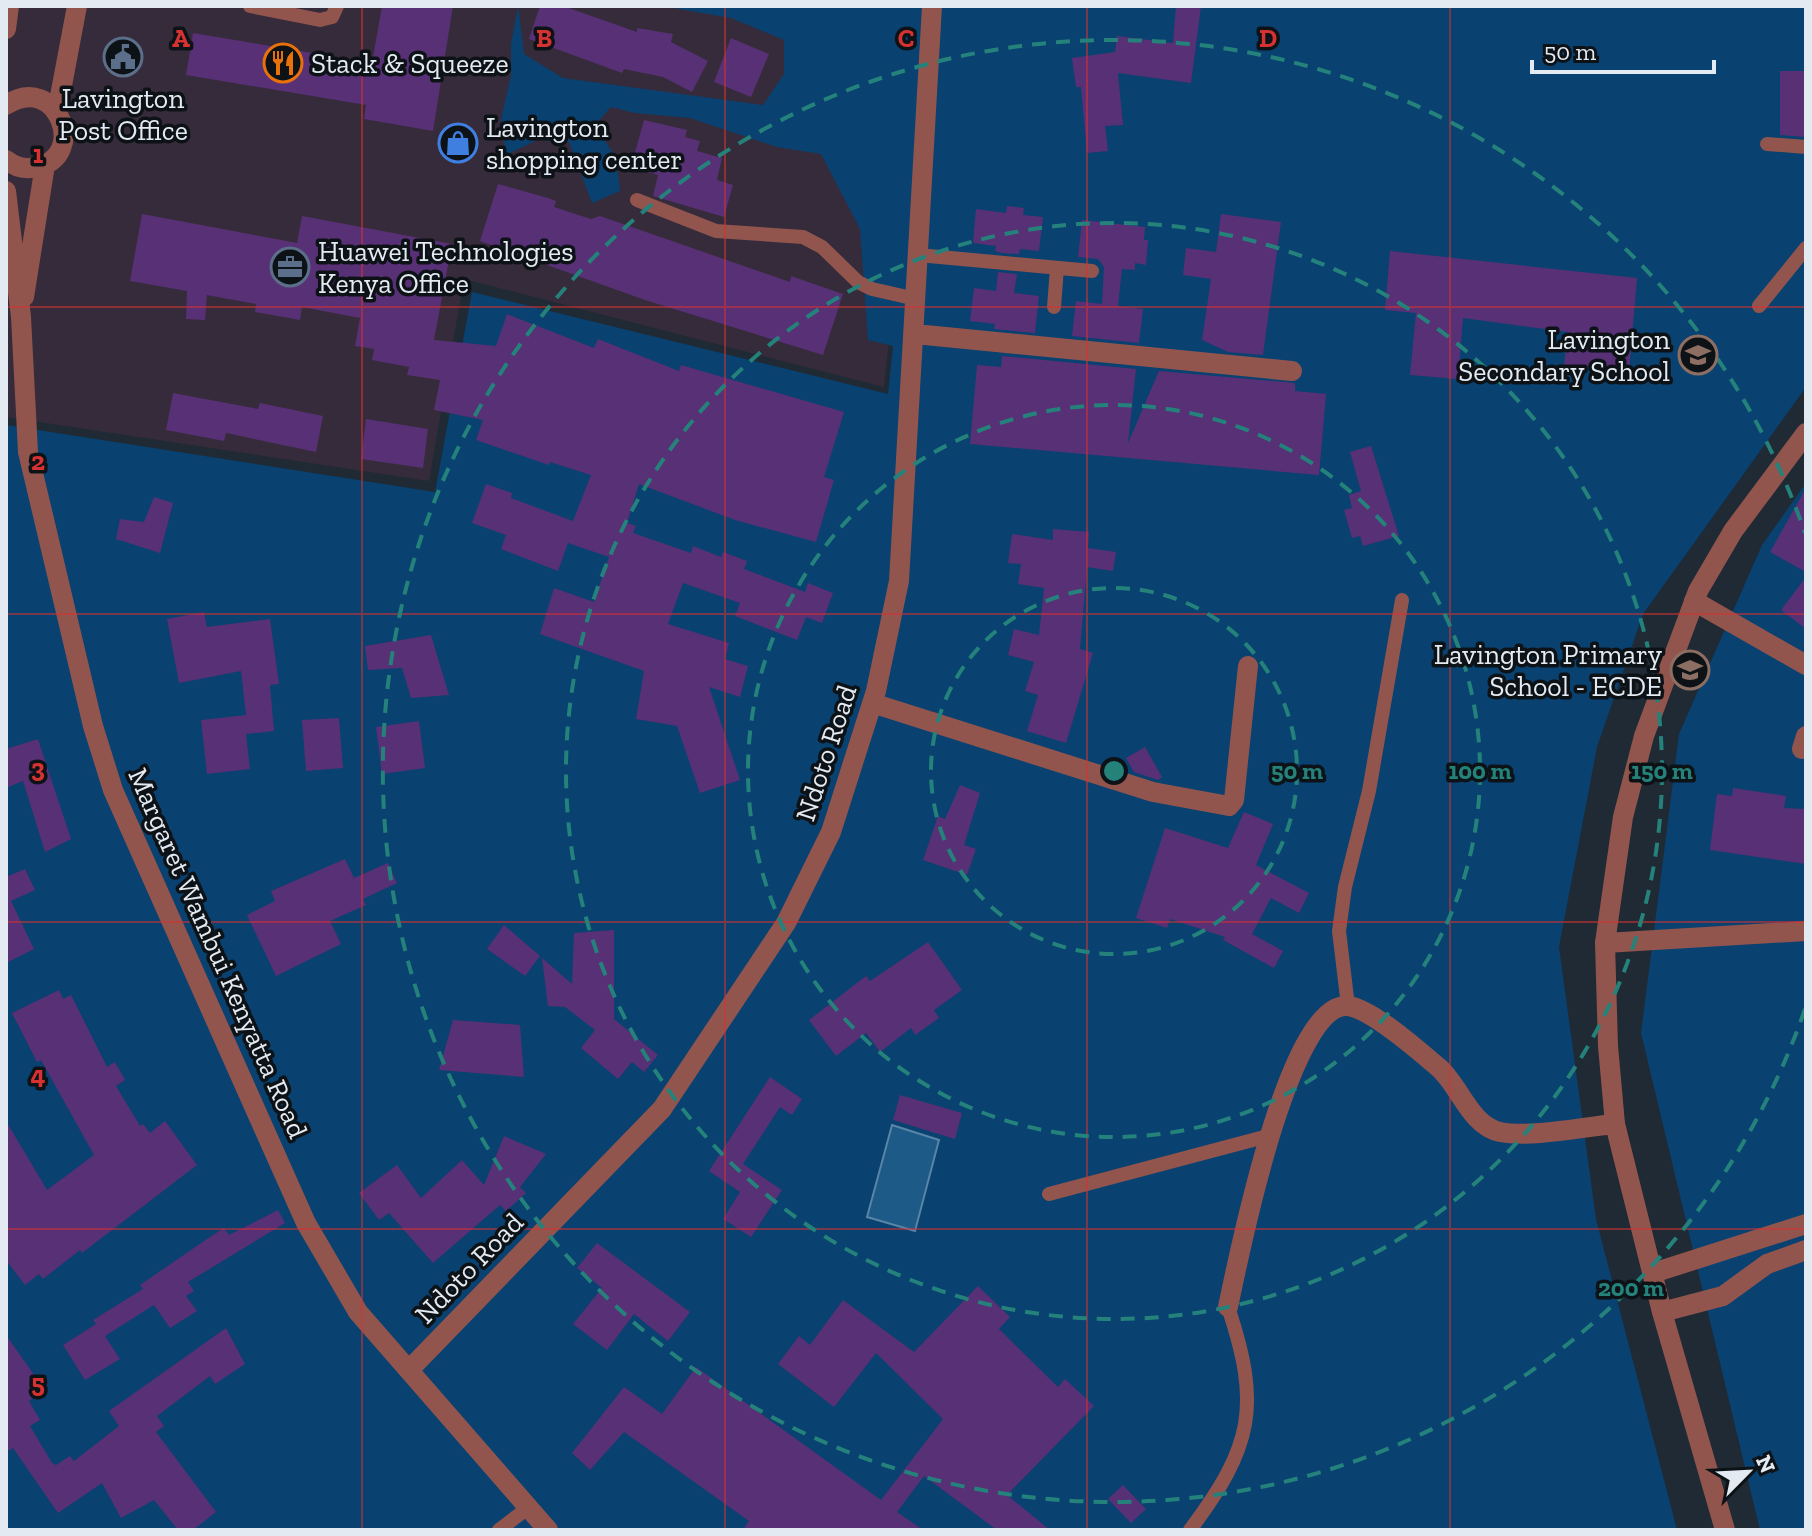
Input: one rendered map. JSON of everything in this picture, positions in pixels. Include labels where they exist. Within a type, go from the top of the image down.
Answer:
[{"type":"street","points":[[6,29],[9,6]]},
{"type":"street","name":"Margaret Wambui Kenyatta Road","points":[[21,317],[45,165],[58,153],[64,137],[57,112],[77,6]]},
{"type":"street","name":"Ndoto Road","points":[[409,1370],[662,1109],[799,898],[831,832],[872,703],[899,581],[932,6]]},
{"type":"street","points":[[9,97],[43,100],[57,112]]},
{"type":"street","points":[[6,160],[23,168],[45,165]]},
{"type":"street","name":"Margaret Wambui Kenyatta Road","points":[[6,191],[21,317],[28,452],[93,726],[113,790],[306,1223],[358,1312],[548,1530]]},
{"type":"street","points":[[915,334],[1292,371]]},
{"type":"street","points":[[1725,1530],[1662,1312],[1615,1124],[1608,1046],[1605,943],[1623,817],[1644,736],[1694,601],[1733,531],[1806,433]]},
{"type":"street","points":[[1694,601],[1806,665]]},
{"type":"street","points":[[872,703],[1153,792],[1229,806],[1234,800],[1248,666]]},
{"type":"street","points":[[1605,943],[1806,931]]},
{"type":"street","points":[[1228,1307],[1268,1136],[1323,1018],[1335,1008],[1348,1006],[1381,1023],[1449,1076],[1478,1118],[1498,1132],[1615,1124]]},
{"type":"street","points":[[1653,1273],[1806,1224]]},
{"type":"street","points":[[1662,1312],[1723,1296],[1767,1264],[1806,1250]]},
{"type":"lane","points":[[250,6],[320,20],[332,17],[337,6]]},
{"type":"lane","points":[[1767,144],[1806,147]]},
{"type":"lane","points":[[637,200],[716,231],[803,237],[822,247],[858,282],[872,289],[916,299]]},
{"type":"lane","points":[[1759,306],[1806,248]]},
{"type":"lane","points":[[918,255],[1092,271]]},
{"type":"lane","points":[[1054,307],[1057,268]]},
{"type":"lane","points":[[1348,1006],[1339,931],[1369,791],[1402,600]]},
{"type":"lane","points":[[1049,1194],[1268,1136]]},
{"type":"lane","points":[[1190,1530],[1220,1491],[1241,1448],[1248,1411],[1244,1355],[1228,1307]]},
{"type":"lane","points":[[499,1530],[529,1507]]},
{"type":"shaded area","name":"Lavington shopping center","points":[[6,6],[924,6],[884,387],[464,279],[429,481],[6,417]]},
{"type":"shaded area","points":[[518,6],[524,54],[563,78],[763,105],[784,74],[784,40],[731,18],[662,6],[1806,6],[1806,387],[1643,614],[1597,747],[1559,947],[1596,1219],[1677,1530],[6,1530],[6,425],[435,492],[472,292],[888,394],[893,346],[868,340],[860,229],[821,154],[777,147],[690,118],[635,113],[611,107],[595,125],[616,158],[620,191],[592,203],[569,142],[537,140],[506,155],[501,119],[511,75],[511,44]]},
{"type":"shaded area","points":[[1806,483],[1806,1530],[1760,1530],[1641,1033],[1679,734],[1762,545]]},
{"type":"shaded area","points":[[892,1125],[939,1140],[915,1231],[867,1217]]},
{"type":"building","points":[[382,6],[453,6],[433,131],[364,119],[366,105],[186,75],[193,33],[372,63]]},
{"type":"building","points":[[540,6],[563,6],[637,32],[637,28],[673,34],[671,42],[708,61],[692,92],[663,77],[624,69],[622,73],[529,39]]},
{"type":"building","points":[[1176,6],[1201,6],[1191,83],[1118,73],[1123,125],[1105,126],[1108,151],[1087,153],[1081,87],[1076,87],[1072,58],[1115,52],[1117,36],[1173,43]]},
{"type":"building","points":[[731,38],[769,54],[751,97],[714,82]]},
{"type":"building","points":[[1780,71],[1806,71],[1806,137],[1780,135]]},
{"type":"building","points":[[644,120],[687,130],[685,137],[700,141],[697,151],[722,158],[717,180],[733,185],[724,217],[653,196],[658,175],[631,167]]},
{"type":"building","points":[[498,184],[556,201],[554,207],[591,219],[600,216],[790,282],[791,276],[843,294],[823,355],[645,300],[480,241]]},
{"type":"building","points":[[1007,206],[1024,208],[1023,215],[1043,217],[1039,251],[1020,249],[1019,254],[1001,253],[995,251],[996,246],[973,243],[976,209],[1006,213]]},
{"type":"building","points":[[142,214],[297,243],[302,216],[452,244],[434,340],[496,346],[507,314],[594,348],[598,339],[679,371],[681,365],[844,412],[824,477],[834,480],[816,542],[735,520],[639,484],[627,523],[636,526],[633,533],[691,553],[693,546],[721,557],[723,552],[747,561],[744,569],[805,592],[808,583],[833,593],[822,623],[806,617],[797,640],[735,616],[740,603],[683,583],[668,624],[729,643],[725,659],[748,666],[740,697],[709,687],[740,780],[700,793],[677,726],[636,719],[644,671],[540,634],[554,588],[594,602],[609,557],[568,543],[558,571],[501,549],[506,535],[472,523],[486,484],[512,493],[511,498],[573,521],[591,475],[550,462],[549,465],[476,440],[483,420],[434,410],[440,380],[407,375],[409,367],[372,360],[374,349],[355,346],[360,318],[302,307],[300,320],[255,312],[256,304],[207,295],[205,320],[186,319],[187,291],[130,281]]},
{"type":"building","points":[[1221,214],[1281,222],[1263,355],[1228,352],[1202,340],[1211,279],[1183,275],[1186,248],[1216,252]]},
{"type":"building","points":[[1082,220],[1145,227],[1144,240],[1148,240],[1146,265],[1135,263],[1135,270],[1122,269],[1118,306],[1143,309],[1139,343],[1072,336],[1076,301],[1102,304],[1104,267],[1098,259],[1078,257]]},
{"type":"building","points":[[1390,251],[1637,278],[1629,371],[1564,365],[1568,332],[1463,318],[1458,379],[1410,375],[1416,313],[1385,310]]},
{"type":"building","points":[[998,272],[1017,274],[1014,293],[1039,296],[1035,333],[994,329],[995,324],[970,321],[974,288],[996,291]]},
{"type":"building","points":[[1002,356],[1136,369],[1128,443],[1159,371],[1295,383],[1295,391],[1326,394],[1319,475],[970,444],[977,365],[1001,367]]},
{"type":"building","points":[[173,393],[258,409],[260,403],[323,416],[316,452],[226,433],[224,441],[166,430]]},
{"type":"building","points":[[366,419],[428,429],[423,468],[361,459]]},
{"type":"building","points":[[1371,446],[1399,536],[1363,546],[1360,536],[1352,538],[1344,510],[1352,508],[1349,495],[1361,491],[1350,452]]},
{"type":"building","points":[[1806,488],[1806,572],[1770,552]]},
{"type":"building","points":[[154,497],[173,503],[160,553],[116,539],[120,519],[144,522]]},
{"type":"building","points":[[1053,529],[1089,532],[1088,548],[1116,552],[1113,571],[1087,567],[1080,649],[1093,653],[1066,743],[1027,731],[1038,695],[1025,691],[1034,662],[1008,655],[1014,629],[1039,635],[1044,588],[1018,584],[1021,564],[1008,563],[1012,534],[1053,540]]},
{"type":"building","points":[[1806,577],[1806,629],[1781,610]]},
{"type":"building","points":[[204,612],[207,627],[270,619],[279,684],[270,685],[274,731],[246,734],[250,769],[207,774],[201,720],[246,715],[241,671],[179,683],[167,619]]},
{"type":"building","points":[[431,635],[449,695],[411,698],[402,668],[368,670],[365,646]]},
{"type":"building","points":[[339,718],[343,768],[306,771],[302,720]]},
{"type":"building","points":[[419,721],[425,768],[382,774],[376,727]]},
{"type":"building","points":[[38,739],[71,839],[45,852],[23,781],[6,788],[6,749]]},
{"type":"building","points":[[1145,747],[1162,777],[1158,780],[1134,772],[1126,758]]},
{"type":"building","points":[[960,785],[980,793],[964,845],[976,849],[967,875],[923,860],[938,816],[945,819]]},
{"type":"building","points":[[1733,788],[1786,796],[1784,808],[1806,809],[1806,864],[1710,850],[1717,794],[1732,796]]},
{"type":"building","points":[[1244,812],[1273,824],[1256,865],[1309,893],[1299,913],[1271,898],[1252,934],[1283,951],[1274,968],[1223,940],[1225,937],[1170,919],[1167,928],[1136,918],[1165,828],[1228,848]]},
{"type":"building","points":[[345,859],[354,878],[388,863],[397,883],[363,899],[366,905],[330,921],[341,944],[276,976],[247,915],[275,901],[271,891]]},
{"type":"building","points":[[25,869],[35,890],[11,901],[34,949],[6,963],[6,877]]},
{"type":"building","points":[[504,925],[540,956],[525,976],[487,949]]},
{"type":"building","points":[[614,930],[614,1019],[658,1055],[644,1072],[632,1062],[618,1079],[581,1048],[595,1030],[565,1007],[548,1006],[542,958],[572,984],[574,933]]},
{"type":"building","points":[[928,942],[962,990],[934,1010],[939,1018],[915,1035],[911,1028],[880,1052],[866,1033],[836,1056],[809,1020],[866,976],[870,981]]},
{"type":"building","points":[[59,990],[63,999],[71,995],[107,1067],[115,1062],[125,1080],[116,1086],[140,1126],[143,1124],[150,1133],[165,1121],[197,1165],[82,1253],[80,1250],[43,1279],[39,1274],[25,1285],[6,1260],[6,1121],[47,1190],[94,1155],[41,1060],[37,1062],[12,1013]]},
{"type":"building","points":[[453,1020],[520,1025],[524,1077],[439,1070]]},
{"type":"building","points":[[770,1077],[802,1099],[792,1115],[780,1107],[743,1164],[782,1190],[751,1237],[723,1219],[740,1192],[709,1171]]},
{"type":"building","points":[[900,1095],[962,1113],[955,1139],[893,1120]]},
{"type":"building","points":[[504,1136],[546,1154],[520,1187],[526,1193],[506,1211],[500,1205],[433,1263],[389,1213],[379,1220],[359,1193],[397,1165],[421,1198],[462,1160],[484,1185]]},
{"type":"building","points":[[278,1210],[285,1223],[188,1282],[194,1291],[186,1296],[197,1311],[170,1328],[154,1305],[105,1336],[120,1359],[85,1380],[63,1345],[96,1324],[93,1320],[143,1289],[140,1285],[224,1228],[229,1235]]},
{"type":"building","points":[[597,1243],[690,1312],[668,1341],[634,1314],[607,1350],[573,1324],[602,1288],[577,1268]]},
{"type":"building","points":[[978,1286],[1010,1317],[999,1329],[1058,1387],[1065,1379],[1094,1406],[1007,1495],[1050,1530],[997,1530],[924,1476],[897,1512],[923,1530],[743,1530],[749,1521],[624,1432],[590,1470],[572,1453],[624,1387],[662,1414],[696,1367],[881,1500],[943,1419],[876,1353],[834,1407],[778,1364],[799,1336],[810,1345],[843,1300],[914,1352]]},
{"type":"building","points":[[226,1328],[245,1364],[215,1384],[210,1376],[157,1416],[164,1426],[156,1432],[216,1512],[193,1530],[178,1530],[154,1500],[121,1518],[102,1483],[58,1513],[13,1448],[6,1452],[6,1335],[44,1389],[29,1401],[40,1420],[30,1426],[56,1465],[70,1456],[74,1461],[119,1426],[109,1411]]},
{"type":"building","points":[[1123,1485],[1146,1509],[1131,1523],[1108,1499]]},
{"type":"place","name":"Lavington Post Office","points":[[123,57]]},
{"type":"place","name":"Stack & Squeeze","points":[[283,63]]},
{"type":"place","name":"Lavington shopping center","points":[[458,143]]},
{"type":"place","name":"Huawei Technologies Kenya Office","points":[[290,267]]},
{"type":"place","name":"Lavington Secondary School","points":[[1698,355]]},
{"type":"place","name":"Lavington Primary School - ECDE","points":[[1690,670]]}]
